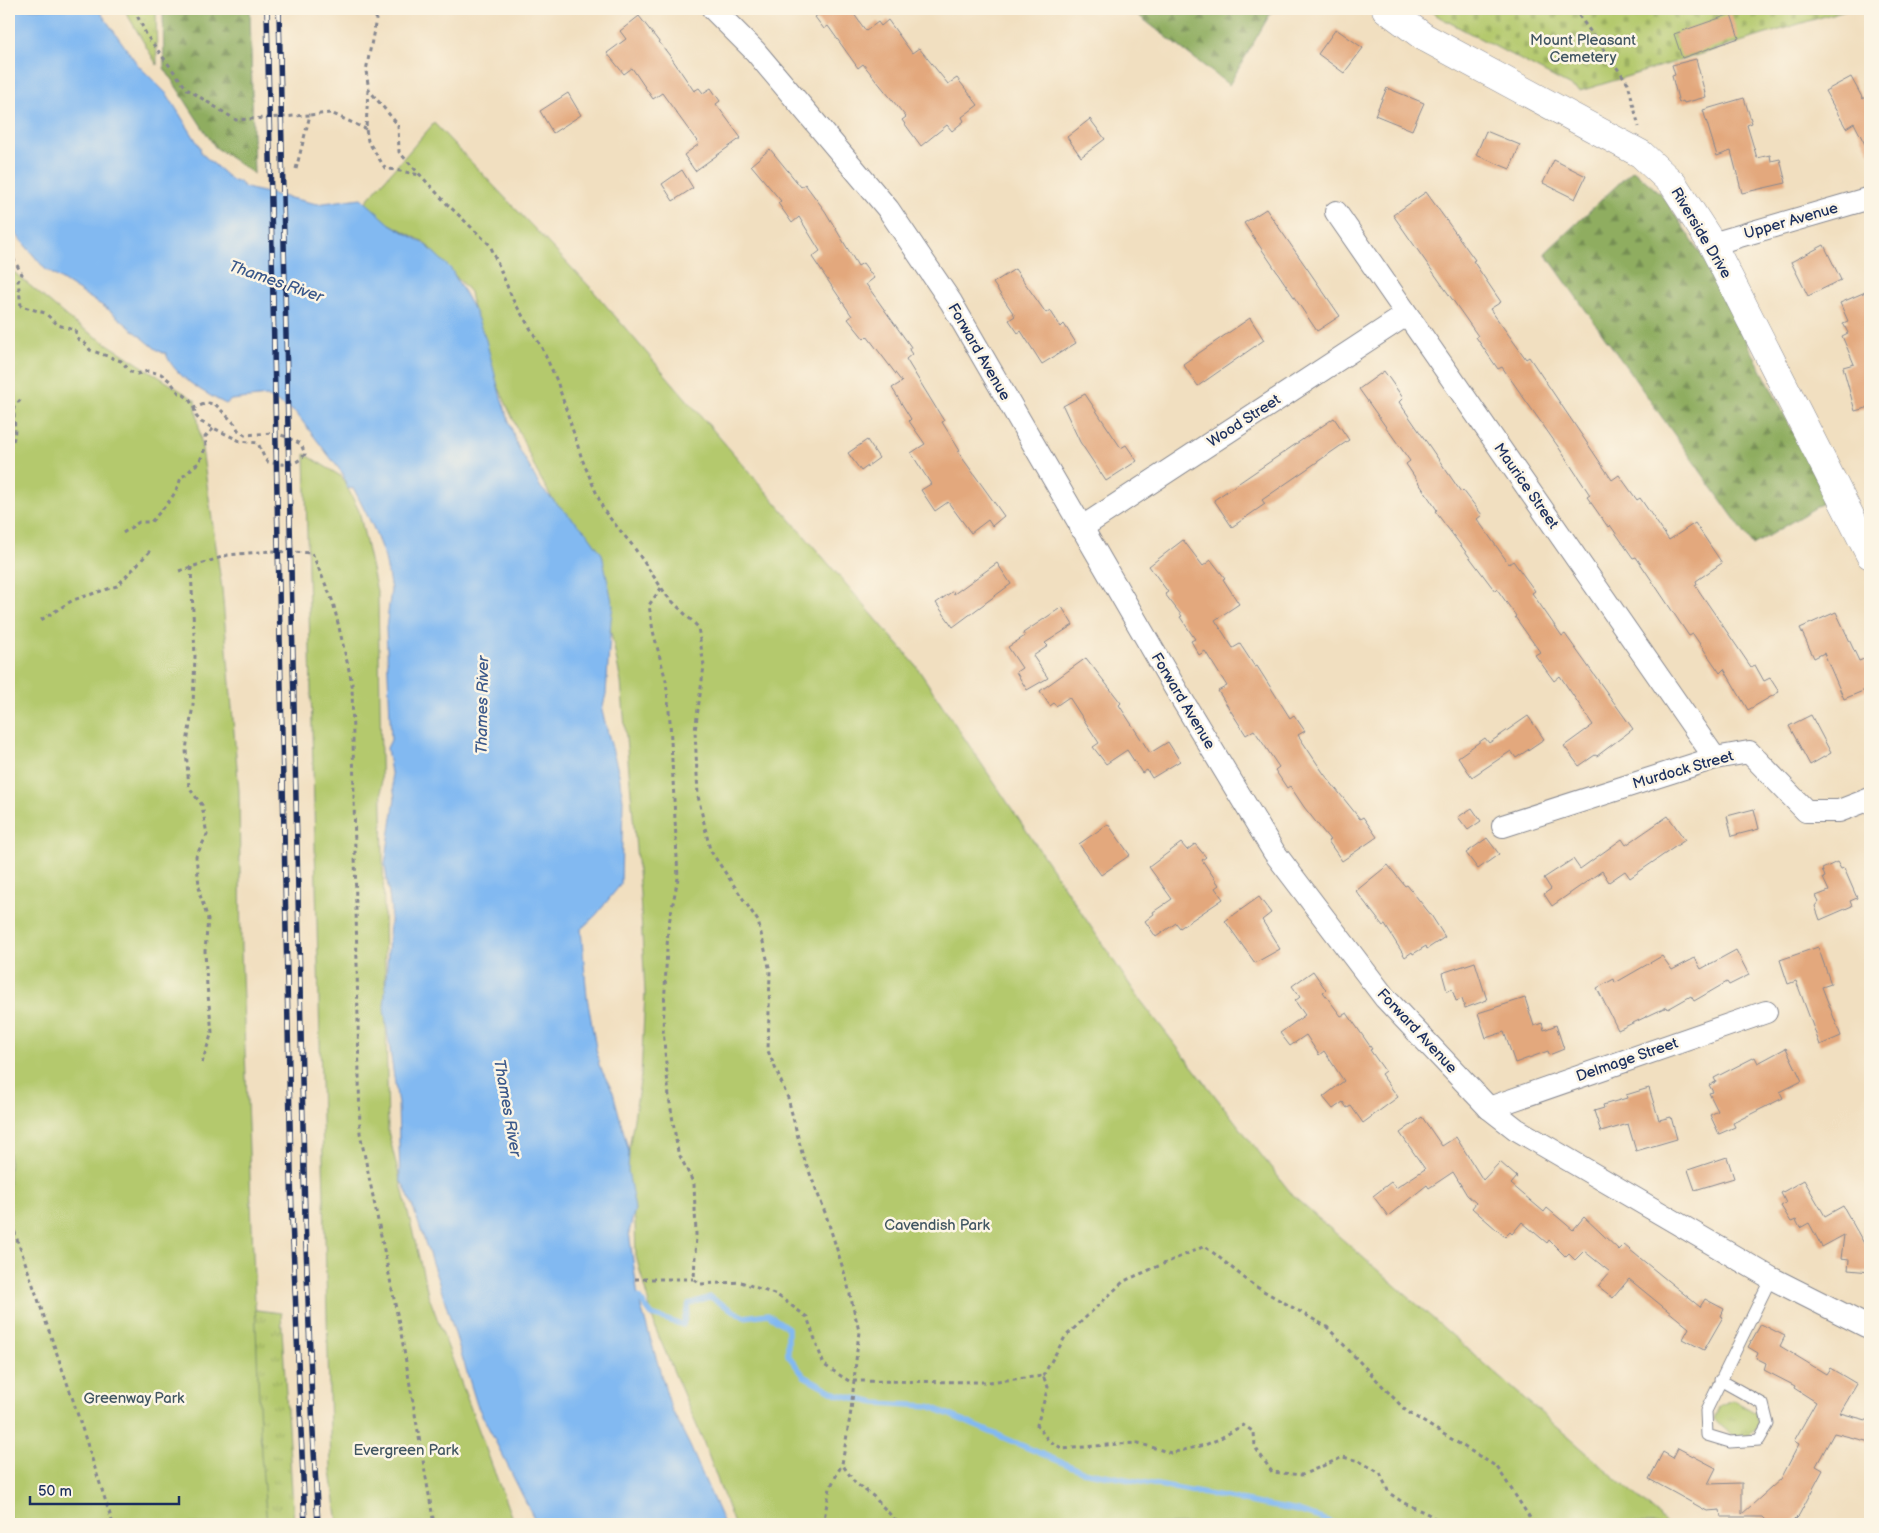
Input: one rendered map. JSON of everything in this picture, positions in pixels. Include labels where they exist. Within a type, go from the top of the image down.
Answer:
[{"type":"main road","name":"Riverside Drive","points":[[1386,9],[1424,37],[1641,154],[1673,184],[1712,244],[1870,554]]},
{"type":"street","name":"Forward Avenue","points":[[713,9],[755,51],[888,209],[951,302],[1081,528],[1274,852],[1385,998],[1489,1108],[1516,1129],[1772,1278],[1869,1327]]},
{"type":"street","name":"Upper Avenue","points":[[1712,244],[1870,198]]},
{"type":"street","name":"Maurice Street","points":[[1336,212],[1716,758]]},
{"type":"street","name":"Wood Street","points":[[1081,528],[1406,314]]},
{"type":"street","name":"Murdock Street","points":[[1504,826],[1716,758],[1749,752],[1806,811],[1839,811],[1870,799]]},
{"type":"street","name":"Delmage Street","points":[[1489,1108],[1766,1012]]},
{"type":"lane","points":[[1720,1380],[1763,1404],[1768,1424],[1759,1440],[1730,1442],[1706,1435],[1706,1411],[1720,1380],[1772,1278]]},
{"type":"path","points":[[134,9],[147,36],[187,89],[236,120],[331,113],[366,129]]},
{"type":"path","points":[[378,9],[366,71],[368,90],[366,129],[368,141],[385,168],[421,176]]},
{"type":"path","points":[[1574,9],[1628,83],[1640,131],[1641,154]]},
{"type":"path","points":[[368,90],[398,125],[399,152],[448,205],[490,245],[514,300],[541,346],[557,381],[582,459],[604,511],[633,546],[661,588],[698,627],[704,666],[695,731],[698,796],[710,850],[758,921],[770,971],[768,1052],[788,1098],[802,1153],[826,1215],[846,1278],[859,1331],[851,1411],[842,1464],[830,1488],[823,1524]]},
{"type":"path","points":[[296,170],[310,115]]},
{"type":"path","points":[[9,251],[22,274],[18,281],[21,306],[45,313],[58,325],[75,330],[78,338],[90,350],[121,361],[131,372],[138,374],[148,371],[161,374],[170,381],[179,393],[189,399],[196,416],[201,422],[240,441],[258,443],[268,462],[294,465],[300,461],[304,454],[301,444],[284,436],[273,433],[245,435],[238,430],[235,424],[215,404],[207,403],[194,408]]},
{"type":"path","points":[[9,448],[14,441],[16,420],[14,407],[22,398]]},
{"type":"path","points":[[124,533],[139,522],[151,522],[172,500],[178,490],[181,477],[188,474],[195,465],[200,463],[206,446],[205,437],[214,428]]},
{"type":"path","points":[[41,620],[73,600],[117,586],[150,551]]},
{"type":"path","points":[[179,571],[228,555],[272,551],[312,553],[333,602],[352,683],[360,1134],[401,1333],[434,1524]]},
{"type":"path","points":[[191,567],[195,656],[193,705],[186,750],[189,788],[202,805],[207,835],[196,856],[200,895],[208,920],[205,951],[212,1032],[201,1066]]},
{"type":"path","points":[[661,588],[649,605],[653,631],[666,681],[670,721],[678,878],[668,928],[662,1029],[669,1097],[678,1152],[694,1184],[696,1234],[694,1279]]},
{"type":"path","points":[[9,1216],[72,1397],[113,1524]]},
{"type":"path","points":[[1043,1376],[1065,1337],[1124,1281],[1205,1246],[1252,1285],[1326,1327],[1406,1411],[1497,1467],[1534,1524]]},
{"type":"path","points":[[635,1279],[694,1279],[700,1284],[741,1282],[777,1295],[806,1317],[824,1366],[853,1383],[988,1382],[1043,1376]]},
{"type":"path","points":[[1043,1376],[1048,1387],[1037,1425],[1048,1440],[1063,1450],[1117,1444],[1138,1444],[1171,1453],[1205,1445],[1242,1425],[1254,1432],[1255,1447],[1272,1472],[1302,1475],[1343,1456],[1359,1461],[1380,1474],[1389,1493],[1444,1524]]},
{"type":"path","points":[[842,1464],[855,1483],[873,1496],[899,1524]]},
{"type":"green space","points":[[124,9],[156,9],[157,65]]},
{"type":"green space","points":[[163,9],[250,9],[254,174],[215,147],[164,68]]},
{"type":"green space","points":[[1130,9],[1273,9],[1229,85]]},
{"type":"green space","name":"Mount Pleasant Cemetery","points":[[1427,9],[1848,9],[1580,91]]},
{"type":"green space","name":"Cavendish Park","points":[[434,123],[589,286],[914,663],[1138,997],[1294,1197],[1668,1524],[734,1524],[702,1438],[656,1330],[636,1256],[635,1221],[625,1173],[641,1076],[645,993],[640,894],[621,682],[601,584],[537,472],[480,346],[470,292],[424,242],[360,208]]},
{"type":"green space","points":[[1633,170],[1662,195],[1706,262],[1828,500],[1753,545],[1545,253]]},
{"type":"green space","name":"Greenway Park","points":[[9,268],[73,322],[195,400],[222,589],[239,791],[241,949],[261,1454],[267,1524],[9,1524]]},
{"type":"green space","name":"Evergreen Park","points":[[305,454],[342,477],[359,511],[378,596],[388,1131],[428,1294],[514,1524],[338,1524],[331,1471]]},
{"type":"green space","points":[[233,1307],[281,1313],[294,1524],[175,1524]]},
{"type":"green space","points":[[1733,1400],[1756,1413],[1758,1425],[1750,1435],[1745,1437],[1735,1436],[1725,1430],[1714,1419],[1719,1406]]},
{"type":"water","name":"Thames River","points":[[9,9],[98,9],[138,65],[167,94],[200,147],[201,153],[233,181],[240,182],[244,187],[254,190],[317,204],[361,198],[390,224],[426,245],[451,269],[475,312],[486,340],[500,394],[517,445],[541,488],[587,533],[602,554],[613,606],[606,694],[602,711],[619,774],[623,800],[621,884],[596,915],[581,929],[587,997],[599,1065],[613,1092],[629,1152],[628,1171],[635,1209],[629,1232],[638,1297],[671,1408],[724,1524],[537,1524],[477,1405],[414,1210],[400,1180],[398,1104],[384,1009],[391,909],[385,865],[395,798],[387,748],[391,740],[386,628],[391,590],[385,558],[373,527],[354,489],[347,488],[343,474],[296,413],[267,396],[231,400],[226,404],[200,390],[183,377],[166,353],[156,349],[109,310],[45,269],[9,226]]},
{"type":"building","points":[[816,9],[853,9],[851,10],[866,31],[878,22],[881,26],[888,20],[912,53],[919,48],[948,84],[957,78],[978,105],[962,117],[964,121],[952,131],[947,125],[921,146],[902,120],[906,117],[863,64],[858,68],[828,26],[824,29],[815,17],[819,14]]},
{"type":"building","points":[[1731,14],[1739,38],[1682,58],[1674,34]]},
{"type":"building","points":[[639,16],[694,91],[699,88],[703,93],[711,88],[720,101],[716,104],[741,138],[695,171],[684,155],[699,144],[662,93],[653,99],[632,68],[624,74],[607,53],[626,39],[620,31]]},
{"type":"building","points":[[1336,29],[1363,48],[1344,73],[1318,54]]},
{"type":"building","points":[[1696,59],[1706,97],[1679,103],[1672,76],[1675,75],[1672,65]]},
{"type":"building","points":[[1851,77],[1863,99],[1870,95],[1870,154],[1854,123],[1846,128],[1825,91]]},
{"type":"building","points":[[1387,88],[1424,103],[1412,130],[1375,115]]},
{"type":"building","points":[[568,93],[581,115],[553,133],[540,111]]},
{"type":"building","points":[[1744,98],[1752,123],[1747,125],[1757,158],[1770,155],[1771,161],[1780,159],[1786,183],[1742,193],[1731,151],[1717,156],[1703,110]]},
{"type":"building","points":[[1090,119],[1105,139],[1081,157],[1067,137]]},
{"type":"building","points":[[1486,131],[1520,145],[1510,169],[1476,155]]},
{"type":"building","points":[[770,149],[801,187],[805,184],[825,211],[858,266],[863,263],[874,278],[866,284],[911,347],[909,350],[912,354],[906,359],[944,421],[942,422],[960,451],[958,452],[1004,516],[992,526],[988,520],[971,533],[948,502],[935,511],[921,490],[931,484],[911,453],[925,444],[909,421],[911,419],[892,388],[902,382],[867,336],[864,339],[848,319],[852,316],[812,257],[820,251],[799,217],[792,223],[778,203],[781,201],[751,165]]},
{"type":"building","points":[[1554,160],[1586,176],[1575,199],[1543,183]]},
{"type":"building","points":[[682,170],[693,188],[673,201],[662,184]]},
{"type":"building","points":[[1426,192],[1475,260],[1473,261],[1501,302],[1490,309],[1526,359],[1529,357],[1612,480],[1619,475],[1637,500],[1640,498],[1669,540],[1695,523],[1722,563],[1696,581],[1697,584],[1695,585],[1751,667],[1755,665],[1764,681],[1770,678],[1779,692],[1748,710],[1724,669],[1720,673],[1693,634],[1689,636],[1636,557],[1633,558],[1610,525],[1608,527],[1587,497],[1590,495],[1557,445],[1502,367],[1498,369],[1476,337],[1478,336],[1393,215]]},
{"type":"building","points":[[1266,209],[1340,316],[1317,331],[1244,223]]},
{"type":"building","points":[[1824,245],[1841,280],[1808,296],[1791,262]]},
{"type":"building","points":[[1015,269],[1046,313],[1050,310],[1061,327],[1064,324],[1076,343],[1042,364],[1021,331],[1018,333],[1009,320],[1015,316],[993,283]]},
{"type":"building","points":[[1870,290],[1870,407],[1855,411],[1843,367],[1854,364],[1842,336],[1848,333],[1843,323],[1848,321],[1840,303]]},
{"type":"building","points":[[1250,318],[1264,340],[1198,386],[1183,364]]},
{"type":"building","points":[[1384,371],[1403,398],[1399,402],[1461,492],[1463,490],[1482,515],[1477,519],[1509,564],[1513,561],[1535,591],[1532,593],[1562,636],[1565,634],[1633,729],[1597,756],[1595,755],[1579,766],[1564,746],[1593,725],[1560,676],[1554,681],[1535,655],[1540,652],[1497,589],[1495,591],[1435,511],[1437,510],[1406,464],[1410,461],[1359,389]]},
{"type":"building","points":[[1085,394],[1121,448],[1126,445],[1137,461],[1106,481],[1080,442],[1063,406]]},
{"type":"building","points":[[1334,418],[1349,440],[1262,500],[1265,504],[1232,527],[1214,500]]},
{"type":"building","points":[[867,440],[879,458],[861,471],[848,453]]},
{"type":"building","points":[[1183,540],[1203,566],[1211,560],[1225,578],[1223,579],[1239,604],[1215,620],[1233,648],[1240,644],[1255,667],[1257,666],[1290,718],[1294,715],[1305,731],[1298,735],[1324,774],[1360,819],[1363,817],[1377,837],[1342,861],[1328,841],[1330,840],[1290,786],[1287,788],[1275,770],[1279,767],[1254,730],[1246,735],[1218,691],[1227,686],[1205,651],[1199,655],[1191,641],[1195,639],[1180,617],[1182,616],[1165,594],[1168,592],[1149,566]]},
{"type":"building","points":[[997,563],[1011,584],[953,627],[936,603],[953,591],[954,594]]},
{"type":"building","points":[[1062,607],[1073,625],[1045,643],[1048,646],[1033,656],[1048,678],[1027,690],[1016,672],[1022,668],[1008,647],[1025,636],[1023,633]]},
{"type":"building","points":[[1836,612],[1859,661],[1864,659],[1870,672],[1870,688],[1844,699],[1824,653],[1814,658],[1800,628]]},
{"type":"building","points":[[1086,658],[1121,703],[1119,705],[1150,753],[1168,742],[1180,761],[1152,778],[1147,770],[1142,773],[1127,750],[1106,764],[1093,747],[1099,743],[1069,697],[1056,706],[1054,703],[1050,706],[1040,691]]},
{"type":"building","points":[[1811,715],[1831,753],[1810,765],[1789,726]]},
{"type":"building","points":[[1528,716],[1544,739],[1516,758],[1511,751],[1472,777],[1458,757],[1485,738],[1489,743]]},
{"type":"building","points":[[1472,808],[1481,821],[1468,830],[1458,817]]},
{"type":"building","points":[[1754,809],[1759,829],[1732,836],[1727,816]]},
{"type":"building","points":[[1668,816],[1685,840],[1630,878],[1625,871],[1609,882],[1602,871],[1552,906],[1544,894],[1551,889],[1544,878],[1573,859],[1580,869],[1622,839],[1626,845]]},
{"type":"building","points":[[1108,824],[1130,855],[1101,875],[1079,844]]},
{"type":"building","points":[[1487,838],[1499,854],[1478,869],[1466,853]]},
{"type":"building","points":[[1181,843],[1187,850],[1195,844],[1206,857],[1202,860],[1219,885],[1215,888],[1223,899],[1180,928],[1176,923],[1156,937],[1145,921],[1154,914],[1153,912],[1172,899],[1149,867]]},
{"type":"building","points":[[1837,862],[1841,869],[1844,868],[1857,898],[1850,901],[1852,906],[1820,920],[1815,906],[1819,901],[1816,896],[1829,891],[1823,878],[1825,877],[1822,869]]},
{"type":"building","points":[[1388,865],[1431,915],[1445,937],[1427,949],[1426,946],[1405,957],[1385,925],[1383,926],[1356,891]]},
{"type":"building","points":[[1259,897],[1271,913],[1262,920],[1280,949],[1255,963],[1225,921]]},
{"type":"building","points":[[1818,947],[1831,984],[1822,987],[1841,1036],[1820,1045],[1796,981],[1788,984],[1780,960]]},
{"type":"building","points":[[1736,950],[1749,975],[1729,985],[1727,982],[1694,1001],[1691,996],[1668,1009],[1667,1007],[1618,1030],[1597,988],[1614,979],[1615,983],[1662,956],[1672,970],[1695,958],[1701,969]]},
{"type":"building","points":[[1475,962],[1487,1000],[1465,1008],[1462,999],[1456,1001],[1452,989],[1447,991],[1442,973]]},
{"type":"building","points":[[1313,971],[1326,990],[1323,992],[1341,1016],[1347,1013],[1372,1049],[1370,1050],[1385,1071],[1381,1074],[1398,1097],[1363,1123],[1351,1106],[1347,1108],[1343,1102],[1333,1109],[1323,1097],[1344,1081],[1324,1051],[1319,1055],[1306,1035],[1290,1046],[1280,1033],[1305,1015],[1295,1001],[1300,997],[1292,986]]},
{"type":"building","points":[[1525,998],[1534,1026],[1542,1023],[1544,1030],[1556,1025],[1564,1049],[1549,1055],[1548,1051],[1515,1063],[1504,1032],[1486,1038],[1478,1013]]},
{"type":"building","points":[[1786,1048],[1802,1081],[1780,1092],[1783,1098],[1733,1123],[1735,1127],[1719,1134],[1710,1115],[1718,1111],[1709,1093],[1713,1092],[1709,1085],[1716,1082],[1714,1078],[1755,1057],[1758,1063]]},
{"type":"building","points":[[1649,1088],[1659,1120],[1671,1117],[1677,1139],[1636,1151],[1628,1124],[1601,1132],[1594,1111],[1604,1108],[1603,1105],[1627,1098],[1626,1095]]},
{"type":"building","points":[[1422,1117],[1442,1146],[1456,1137],[1483,1180],[1500,1162],[1517,1177],[1511,1184],[1544,1212],[1547,1208],[1573,1230],[1584,1217],[1619,1250],[1624,1245],[1700,1307],[1705,1299],[1724,1309],[1721,1316],[1723,1317],[1704,1350],[1683,1339],[1689,1328],[1629,1279],[1613,1298],[1598,1286],[1610,1272],[1584,1251],[1575,1260],[1569,1254],[1566,1257],[1549,1240],[1547,1243],[1522,1222],[1512,1234],[1510,1232],[1505,1237],[1472,1208],[1476,1203],[1467,1195],[1453,1172],[1429,1188],[1427,1185],[1388,1216],[1373,1196],[1391,1182],[1396,1188],[1425,1169],[1400,1133]]},
{"type":"building","points":[[1727,1157],[1734,1178],[1695,1190],[1688,1170]]},
{"type":"building","points":[[1804,1180],[1825,1216],[1843,1206],[1866,1247],[1870,1247],[1870,1272],[1848,1270],[1849,1260],[1841,1259],[1844,1235],[1822,1247],[1809,1223],[1800,1228],[1796,1220],[1791,1222],[1781,1206],[1786,1203],[1781,1193]]},
{"type":"building","points":[[1761,1324],[1785,1336],[1780,1346],[1826,1374],[1830,1368],[1857,1384],[1840,1413],[1870,1421],[1870,1442],[1834,1433],[1816,1466],[1823,1470],[1799,1515],[1790,1524],[1770,1524],[1763,1517],[1721,1517],[1720,1510],[1707,1511],[1649,1479],[1663,1452],[1673,1458],[1678,1448],[1716,1468],[1708,1484],[1742,1483],[1742,1514],[1781,1479],[1799,1444],[1794,1441],[1816,1402],[1794,1388],[1795,1386],[1764,1370],[1766,1363],[1756,1358],[1758,1353],[1748,1347]]},
{"type":"waterway","points":[[633,1295],[638,1297],[652,1315],[683,1325],[689,1304],[710,1297],[744,1317],[768,1314],[788,1328],[788,1355],[804,1376],[837,1394],[876,1403],[929,1406],[1082,1471],[1298,1511],[1338,1524]]},
{"type":"railway","points":[[267,9],[292,1219],[305,1524]]},
{"type":"railway","points":[[279,9],[305,1218],[318,1524]]}]
